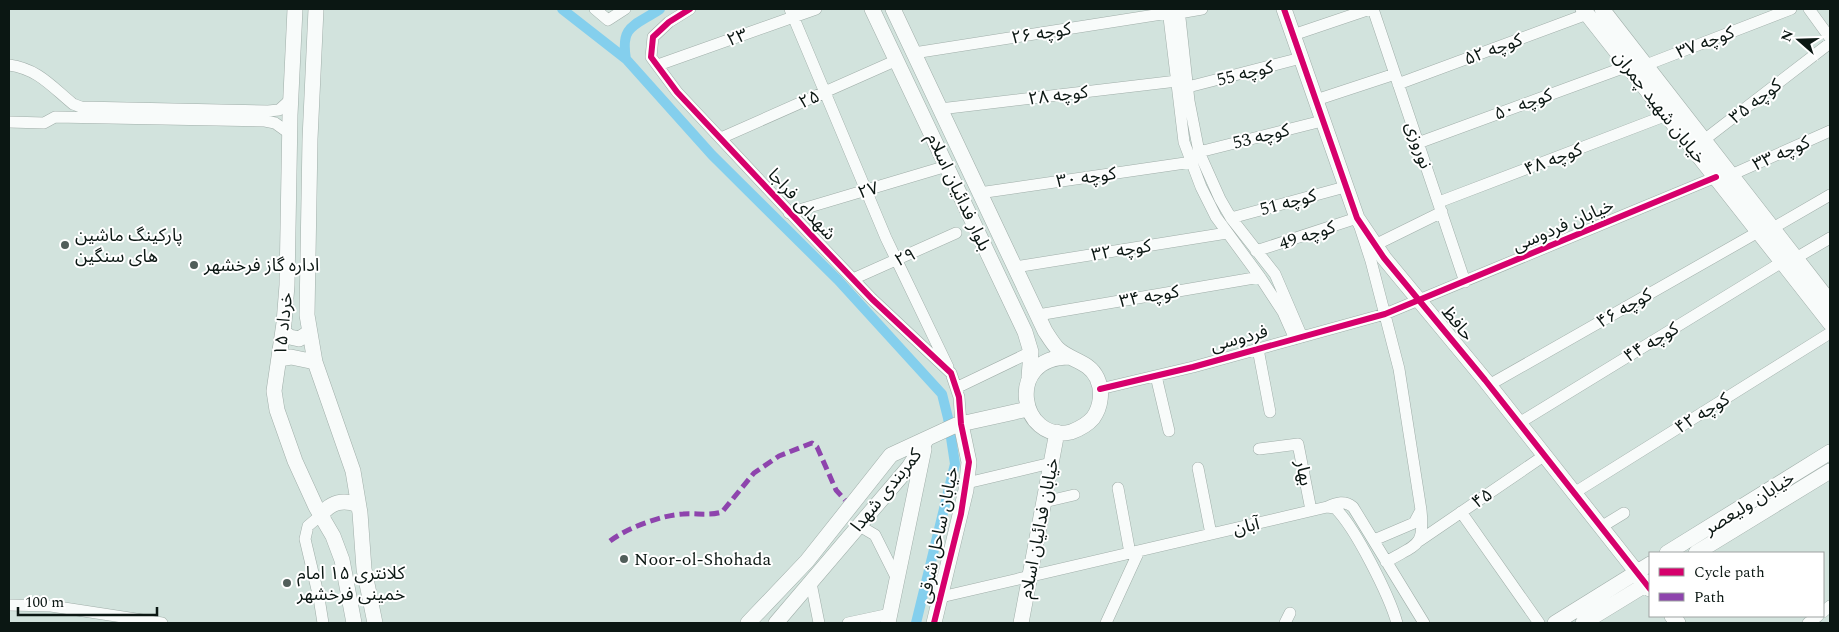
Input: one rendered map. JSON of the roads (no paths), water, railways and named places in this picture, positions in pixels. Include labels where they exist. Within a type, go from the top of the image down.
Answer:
[{"type":"main road","name":"۱۵ خرداد","points":[[295,9],[289,133],[287,285],[280,359],[274,391],[277,410],[295,461],[321,516],[333,536],[342,560],[354,623]]},
{"type":"main road","name":"۱۵ خرداد","points":[[316,9],[310,138],[307,315],[315,362],[353,471],[364,570],[375,623]]},
{"type":"main road","name":"بلوار فدائیان اسلام","points":[[872,9],[1025,332],[1031,352],[1028,379]]},
{"type":"main road","name":"بلوار فدائیان اسلام","points":[[893,9],[1038,315],[1058,349],[1070,357]]},
{"type":"main road","name":"حافظ","points":[[1284,9],[1357,218],[1375,244],[1601,527],[1644,568],[1649,585]]},
{"type":"main road","points":[[1602,9],[1731,175],[1830,323]]},
{"type":"main road","name":"خیابان شهید چمران","points":[[1585,11],[1716,177],[1766,230]]},
{"type":"main road","points":[[1789,260],[1830,302]]},
{"type":"main road","points":[[283,332],[290,337],[299,339],[310,332]]},
{"type":"main road","points":[[280,359],[291,357],[315,362]]},
{"type":"main road","points":[[1057,357],[1070,357],[1081,361],[1090,368],[1097,378],[1101,399],[1093,418],[1077,430],[1057,432],[1039,424],[1028,409],[1025,390],[1028,379],[1035,368],[1045,361],[1057,357]]},
{"type":"main road","points":[[930,438],[959,425],[1028,409]]},
{"type":"main road","name":"خیابان ساحل شرقی","points":[[934,623],[967,483],[969,462],[959,425]]},
{"type":"main road","name":"خیابان فدائیان اسلام","points":[[1021,623],[1057,432]]},
{"type":"main road","name":"خیابان ساحل شرقی","points":[[889,619],[930,438]]},
{"type":"main road","name":"کمربندی شهدا","points":[[776,623],[909,467],[930,438]]},
{"type":"main road","name":"کمربندی شهدا","points":[[748,623],[807,561],[891,455],[930,438]]},
{"type":"main road","name":"خیابان ولیعصر","points":[[1669,552],[1830,452]]},
{"type":"main road","name":"خیابان ولیعصر","points":[[1698,552],[1830,471]]},
{"type":"main road","points":[[321,516],[334,504],[350,502],[358,504]]},
{"type":"main road","points":[[1555,623],[1644,568]]},
{"type":"main road","points":[[1583,623],[1649,585]]},
{"type":"street","points":[[595,9],[608,20],[626,9]]},
{"type":"street","name":"شهدای فراجا","points":[[690,9],[669,22],[653,37],[652,57],[677,92],[790,213],[853,279],[951,373],[956,388],[959,425]]},
{"type":"street","name":"۲۳","points":[[658,65],[792,13],[816,9]]},
{"type":"street","name":"کوچه ۲۶","points":[[914,53],[1173,11],[1202,9]]},
{"type":"street","points":[[1293,35],[1372,9]]},
{"type":"street","name":"نوروزی","points":[[1372,9],[1466,282]]},
{"type":"street","name":"کوچه ۳۷","points":[[1646,65],[1791,9]]},
{"type":"street","points":[[1809,9],[1830,38]]},
{"type":"street","points":[[1173,11],[1177,82],[1184,142],[1216,217],[1260,277],[1299,338]]},
{"type":"street","points":[[1173,11],[1199,152],[1220,199],[1231,218],[1281,284],[1299,338]]},
{"type":"street","name":"کوچه ۵۲","points":[[1316,100],[1397,79],[1585,11]]},
{"type":"street","points":[[792,13],[866,190],[951,373]]},
{"type":"street","name":"کوچه ۳۵","points":[[1704,140],[1830,43]]},
{"type":"street","name":"کوچه 55","points":[[1188,87],[1301,58]]},
{"type":"street","name":"۲۵","points":[[721,138],[897,60]]},
{"type":"street","points":[[9,65],[25,67],[33,71],[73,104],[82,107],[268,111],[279,110],[290,100]]},
{"type":"street","name":"کوچه ۵۰","points":[[1418,143],[1628,66]]},
{"type":"street","name":"کوچه ۲۸","points":[[940,109],[1177,82]]},
{"type":"street","name":"کوچه ۴۸","points":[[1375,244],[1440,207],[1667,115]]},
{"type":"street","points":[[9,122],[44,123],[55,117],[265,121],[276,124],[289,133]]},
{"type":"street","name":"کوچه 53","points":[[1199,152],[1322,121]]},
{"type":"street","name":"کوچه ۳۳","points":[[1731,175],[1830,131]]},
{"type":"street","name":"کوچه ۳۰","points":[[980,192],[1192,162]]},
{"type":"street","name":"۲۷","points":[[790,213],[947,166]]},
{"type":"street","name":"خیابان فردوسی","points":[[1385,314],[1716,177]]},
{"type":"street","name":"کوچه 51","points":[[1231,218],[1345,187]]},
{"type":"street","name":"کوچه ۴۶","points":[[1489,385],[1830,195]]},
{"type":"street","points":[[1357,218],[1399,369],[1421,510],[1423,532],[1419,542]]},
{"type":"street","name":"کوچه 49","points":[[1256,251],[1357,218]]},
{"type":"street","name":"۲۹","points":[[853,279],[956,233]]},
{"type":"street","name":"کوچه ۳۲","points":[[1015,267],[1227,233]]},
{"type":"street","name":"کوچه ۴۴","points":[[1519,423],[1789,260],[1830,238]]},
{"type":"street","name":"کوچه ۳۴","points":[[1038,315],[1260,277]]},
{"type":"street","name":"فردوسی","points":[[1100,389],[1156,376],[1385,314]]},
{"type":"street","name":"کوچه ۴۲","points":[[1574,492],[1830,332]]},
{"type":"street","points":[[1258,349],[1270,412]]},
{"type":"street","points":[[956,388],[1031,352]]},
{"type":"street","points":[[1156,376],[1169,431]]},
{"type":"street","name":"بهار","points":[[1259,449],[1298,444],[1311,510]]},
{"type":"street","name":"۴۵","points":[[1386,562],[1419,542],[1545,456]]},
{"type":"street","points":[[967,483],[1051,463]]},
{"type":"street","points":[[1198,468],[1211,534]]},
{"type":"street","points":[[1106,623],[1134,552],[1118,488]]},
{"type":"street","points":[[1044,502],[1074,495]]},
{"type":"street","name":"آبان","points":[[941,597],[1327,507],[1340,502],[1347,502],[1358,513],[1374,540]]},
{"type":"street","points":[[1327,507],[1335,508],[1348,525],[1378,577],[1396,623]]},
{"type":"street","points":[[1421,510],[1414,523],[1374,540],[1424,623]]},
{"type":"street","points":[[1462,512],[1539,623]]},
{"type":"street","points":[[1601,527],[1624,513]]},
{"type":"street","points":[[321,516],[308,526],[305,539],[323,623]]},
{"type":"street","points":[[858,525],[875,536],[897,579]]},
{"type":"street","points":[[811,582],[819,623]]},
{"type":"street","points":[[9,604],[51,606],[162,623]]},
{"type":"street","points":[[848,623],[889,619]]},
{"type":"waterway","points":[[562,9],[626,59]]},
{"type":"waterway","points":[[660,9],[631,28],[625,39],[626,59],[712,155],[838,280],[942,394],[948,418],[955,464],[916,623]]},
{"type":"place","name":"پارکینگ ماشین های سنگین","points":[[65,245]]},
{"type":"place","name":"اداره گاز فرخشهر","points":[[194,265]]},
{"type":"place","name":"Noor-ol-Shohada","points":[[624,559]]},
{"type":"place","name":"کلانتری ۱۵ امام خمینی فرخشهر","points":[[287,583]]}]
